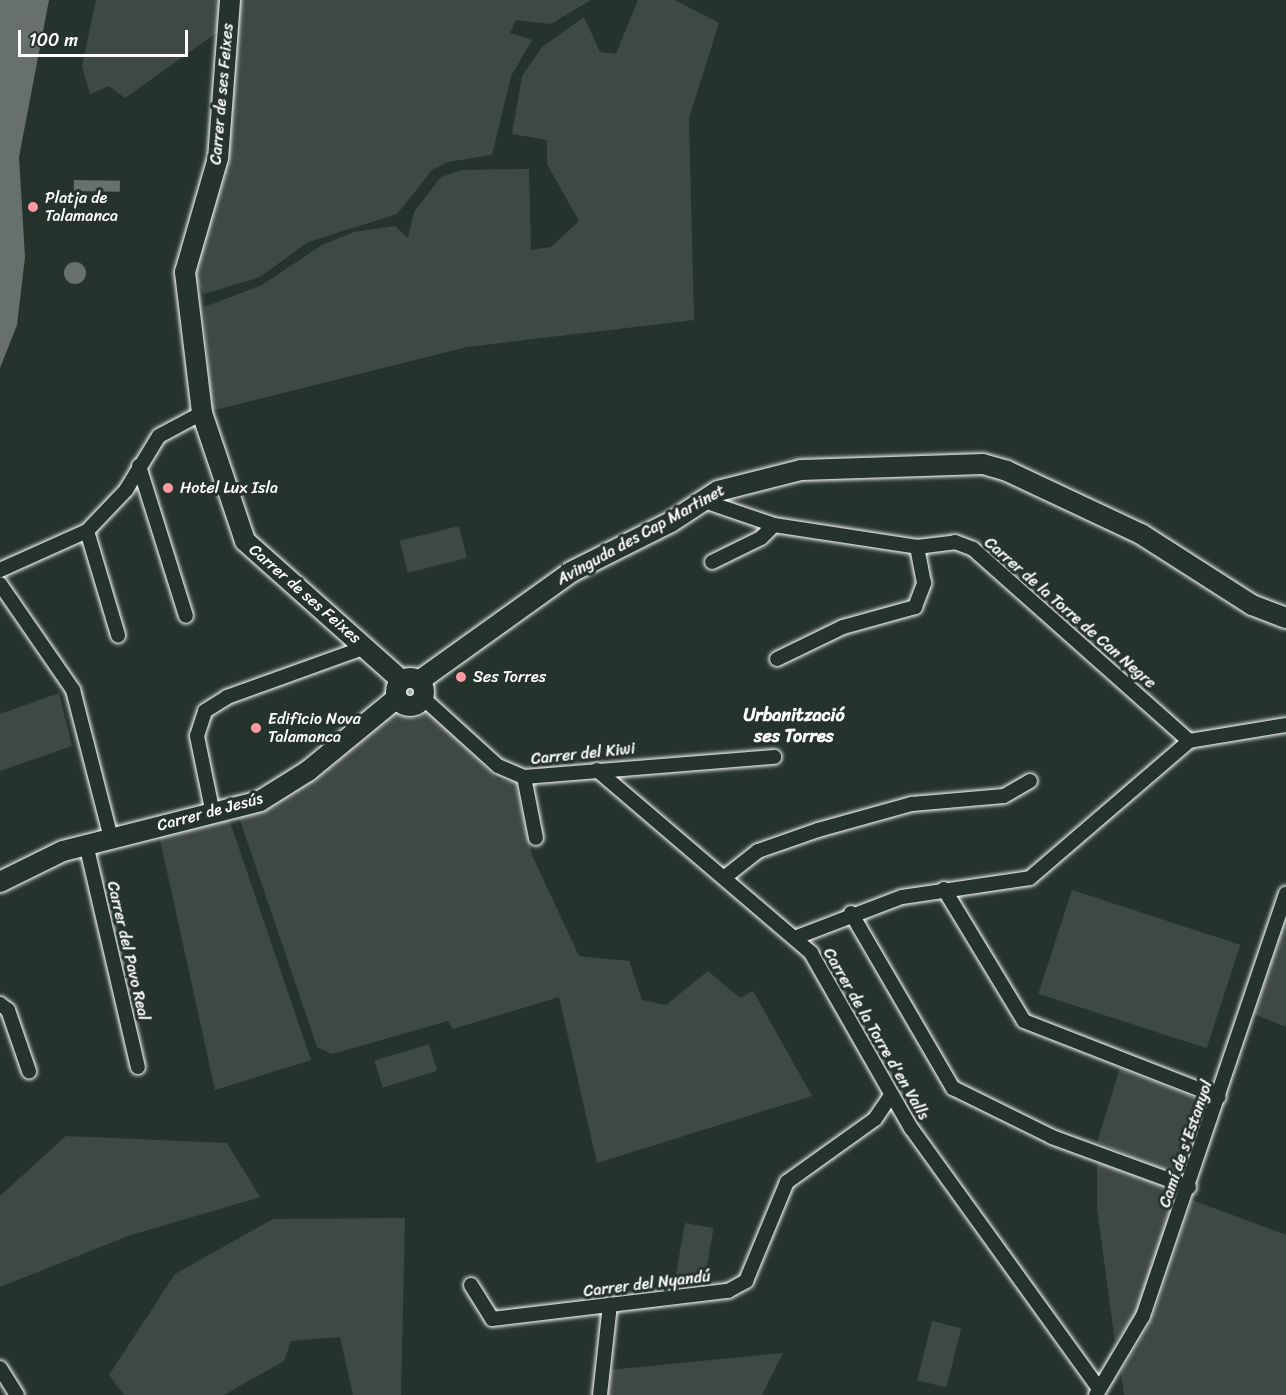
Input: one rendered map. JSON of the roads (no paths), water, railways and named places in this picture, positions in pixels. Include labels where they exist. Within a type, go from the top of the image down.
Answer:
[{"type":"street","name":"Carrer de ses Feixes","points":[[230,0],[218,158],[185,272],[201,413],[245,541],[366,647],[410,689]]},
{"type":"street","points":[[0,570],[87,531],[126,490],[159,436],[201,413]]},
{"type":"street","name":"Avinguda des Cap Martinet","points":[[410,689],[571,572],[671,522],[701,500],[734,484],[801,470],[983,464],[1141,534],[1252,604],[1286,618]]},
{"type":"street","points":[[139,466],[186,616]]},
{"type":"street","name":"Carrer de la Torre de Can Negre","points":[[701,500],[774,525],[917,547],[955,542],[973,549],[1189,741]]},
{"type":"street","points":[[711,562],[761,538],[774,525]]},
{"type":"street","points":[[87,531],[118,635]]},
{"type":"street","points":[[777,659],[843,627],[915,607],[924,583],[917,547]]},
{"type":"street","points":[[0,584],[73,690],[111,837]]},
{"type":"street","points":[[213,814],[197,736],[205,711],[227,697],[366,647]]},
{"type":"street","name":"Carrer del Kiwi","points":[[410,689],[498,766],[524,777],[774,757]]},
{"type":"street","name":"Carrer de Jesús","points":[[0,882],[86,844],[213,814],[284,789],[410,689]]},
{"type":"street","points":[[796,937],[850,913],[944,889],[1042,872],[1189,741],[1286,725]]},
{"type":"street","name":"Carrer de la Torre d'en Valls","points":[[597,770],[796,937],[811,953],[890,1097],[1097,1392]]},
{"type":"street","points":[[524,777],[536,838]]},
{"type":"street","points":[[725,877],[758,851],[818,830],[912,804],[1004,796],[1030,781]]},
{"type":"street","name":"Carrer del Pavo Real","points":[[86,844],[138,1066]]},
{"type":"street","points":[[944,889],[1024,1021],[1219,1097]]},
{"type":"street","name":"Camí de s'Estanyol","points":[[1097,1392],[1143,1316],[1189,1186],[1286,894]]},
{"type":"street","points":[[850,913],[953,1088],[1052,1137],[1189,1186]]},
{"type":"street","points":[[0,1004],[8,1010],[29,1071]]},
{"type":"street","name":"Carrer del Nyandú","points":[[471,1285],[492,1319],[728,1291],[746,1281],[787,1182],[875,1119],[890,1097]]},
{"type":"street","points":[[600,1395],[610,1305]]},
{"type":"street","points":[[0,1368],[17,1395]]},
{"type":"place","name":"Platja de Talamanca","points":[[33,207]]},
{"type":"place","name":"Hotel Lux Isla","points":[[168,488]]},
{"type":"place","name":"Ses Torres","points":[[461,677]]},
{"type":"place","name":"Edificio Nova Talamanca","points":[[256,728]]},
{"type":"district","name":"Urbanització ses Torres","points":[[794,726]]}]
